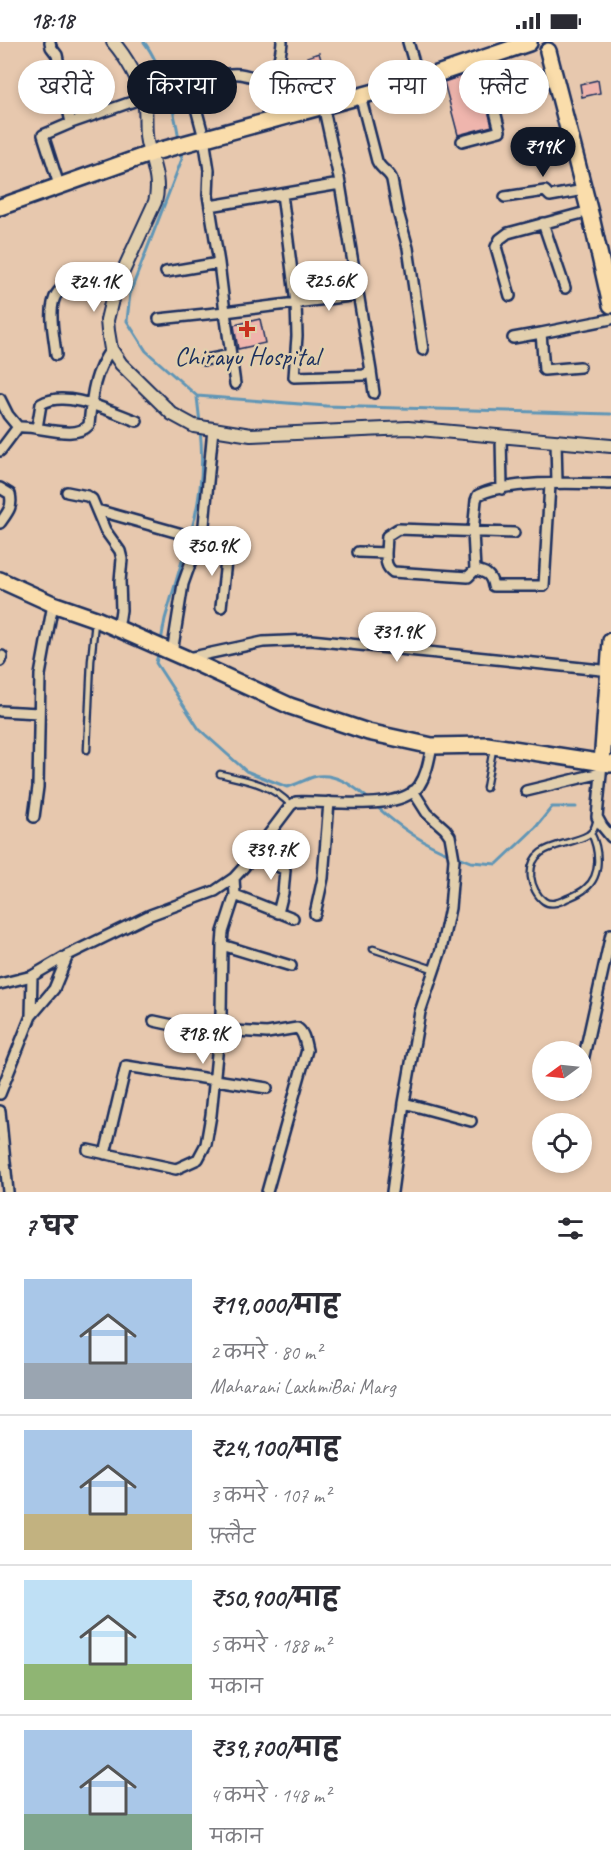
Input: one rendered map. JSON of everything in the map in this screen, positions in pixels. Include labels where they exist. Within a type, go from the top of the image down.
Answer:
[{"type":"main road","points":[[447,71],[529,43],[538,50],[554,46],[584,190],[611,302]]},
{"type":"main road","points":[[356,96],[368,93]]},
{"type":"main road","points":[[0,207],[154,152],[290,114]]},
{"type":"main road","points":[[0,580],[290,706],[368,732],[432,746],[494,747],[605,767],[611,640]]},
{"type":"street","points":[[50,42],[57,55],[71,123]]},
{"type":"street","points":[[113,42],[127,63]]},
{"type":"street","points":[[235,384],[210,206],[209,170],[199,139],[192,93],[193,83],[229,74],[242,74],[264,79],[270,76],[278,62],[282,42]]},
{"type":"street","points":[[408,42],[413,60]]},
{"type":"street","points":[[462,141],[500,131],[482,59]]},
{"type":"street","points":[[360,95],[377,161],[380,168],[391,176],[392,180],[408,248],[423,350]]},
{"type":"street","points":[[59,185],[43,135],[127,104]]},
{"type":"street","points":[[144,114],[145,132],[154,152],[158,191],[114,291],[108,320],[111,349],[121,364],[172,414],[204,428],[251,435],[408,428],[611,446]]},
{"type":"street","points":[[325,114],[340,184],[374,393]]},
{"type":"street","points":[[210,206],[340,184]]},
{"type":"street","points":[[505,197],[545,191],[550,196],[584,190]]},
{"type":"street","points":[[282,194],[296,303],[297,336],[294,377],[358,377],[371,371]]},
{"type":"street","points":[[510,296],[496,247],[500,239],[508,233],[590,211]]},
{"type":"street","points":[[543,223],[565,288]]},
{"type":"street","points":[[166,272],[219,263]]},
{"type":"street","points":[[56,355],[51,304],[58,292],[72,285],[114,291]]},
{"type":"street","points":[[159,320],[358,295]]},
{"type":"street","points":[[513,338],[611,319]]},
{"type":"street","points":[[541,333],[544,370],[580,367]]},
{"type":"street","points":[[0,452],[4,437],[18,427],[80,433],[89,425],[100,365],[111,349]]},
{"type":"street","points":[[205,360],[231,355]]},
{"type":"street","points":[[0,399],[8,416],[18,427]]},
{"type":"street","points":[[37,428],[41,404],[70,400],[81,401],[137,421]]},
{"type":"street","points":[[204,428],[204,525],[183,584],[174,654],[263,642],[311,640],[610,671]]},
{"type":"street","points":[[501,436],[502,489]]},
{"type":"street","points":[[475,570],[487,573],[494,585],[544,586],[556,441]]},
{"type":"street","points":[[514,533],[473,532],[398,529],[387,536],[386,562],[388,568],[393,572],[468,577],[475,570],[473,532],[478,495],[502,489],[553,483],[611,483]]},
{"type":"street","points":[[0,488],[10,494],[12,503],[0,523]]},
{"type":"street","points":[[67,492],[92,499],[107,536],[120,551],[122,559],[121,610],[118,630]]},
{"type":"street","points":[[97,510],[200,539]]},
{"type":"street","points":[[195,552],[220,555],[226,561],[221,607]]},
{"type":"street","points":[[358,552],[386,553]]},
{"type":"street","points":[[34,817],[38,787],[40,675],[53,604]]},
{"type":"street","points":[[0,711],[39,713]]},
{"type":"street","points":[[0,984],[33,976],[68,955],[150,915],[216,891],[234,878],[296,801],[374,803],[403,796],[413,791],[426,774],[432,746]]},
{"type":"street","points":[[525,790],[605,767],[597,817],[611,837]]},
{"type":"street","points":[[392,1192],[404,1103],[420,1012],[441,950],[450,908],[454,855],[450,836],[427,813],[413,791]]},
{"type":"street","points":[[315,914],[323,878],[329,802]]},
{"type":"street","points":[[254,853],[285,870],[278,913]]},
{"type":"street","points":[[88,1150],[176,1169],[198,1159],[206,1144],[215,1079],[222,945],[235,895],[234,878]]},
{"type":"street","points":[[235,895],[293,918]]},
{"type":"street","points":[[587,1041],[611,934]]},
{"type":"street","points":[[222,945],[291,966]]},
{"type":"street","points":[[0,1094],[31,1016],[54,989],[68,955]]},
{"type":"street","points":[[31,1016],[33,976]]},
{"type":"street","points":[[154,1021],[219,1032],[249,1033],[297,1028],[301,1030],[307,1050],[267,1192]]},
{"type":"street","points":[[105,1154],[126,1066],[267,1088]]},
{"type":"street","points":[[404,1103],[471,1121]]},
{"type":"street","points":[[0,1112],[8,1192]]},
{"type":"lane","points":[[87,750],[91,661],[96,620]]},
{"type":"lane","points":[[486,788],[494,747]]},
{"type":"lane","points":[[220,774],[271,788],[291,805]]},
{"type":"lane","points":[[591,833],[598,849],[594,880],[581,892],[559,902],[552,904],[545,902],[532,882],[531,874],[535,860],[552,846],[578,840],[591,833],[597,817]]},
{"type":"lane","points":[[373,949],[433,969]]},
{"type":"building","points":[[319,53],[321,60],[308,60],[307,57]]},
{"type":"building","points":[[459,77],[459,114],[489,114],[492,126],[458,135],[447,93],[447,81]]},
{"type":"building","points":[[598,80],[600,93],[582,97],[580,84]]},
{"type":"building","points":[[260,319],[265,343],[238,349],[234,325]]},
{"type":"waterway","points":[[144,42],[156,63],[166,89],[179,139]]},
{"type":"waterway","points":[[180,149],[182,159],[130,293],[127,321],[146,351],[197,396],[326,406],[611,414]]},
{"type":"waterway","points":[[197,397],[200,423]]},
{"type":"waterway","points":[[191,532],[201,481],[200,430]]},
{"type":"waterway","points":[[161,641],[165,619],[188,541]]},
{"type":"waterway","points":[[159,650],[156,663],[199,729],[246,771],[287,787],[313,777],[329,776],[351,786],[371,801]]},
{"type":"waterway","points":[[376,806],[411,833],[450,854]]},
{"type":"waterway","points":[[456,856],[471,862],[497,864],[536,827],[552,807],[576,807]]},
{"type":"place","name":"Chirayu Hospital","points":[[247,329]]}]
